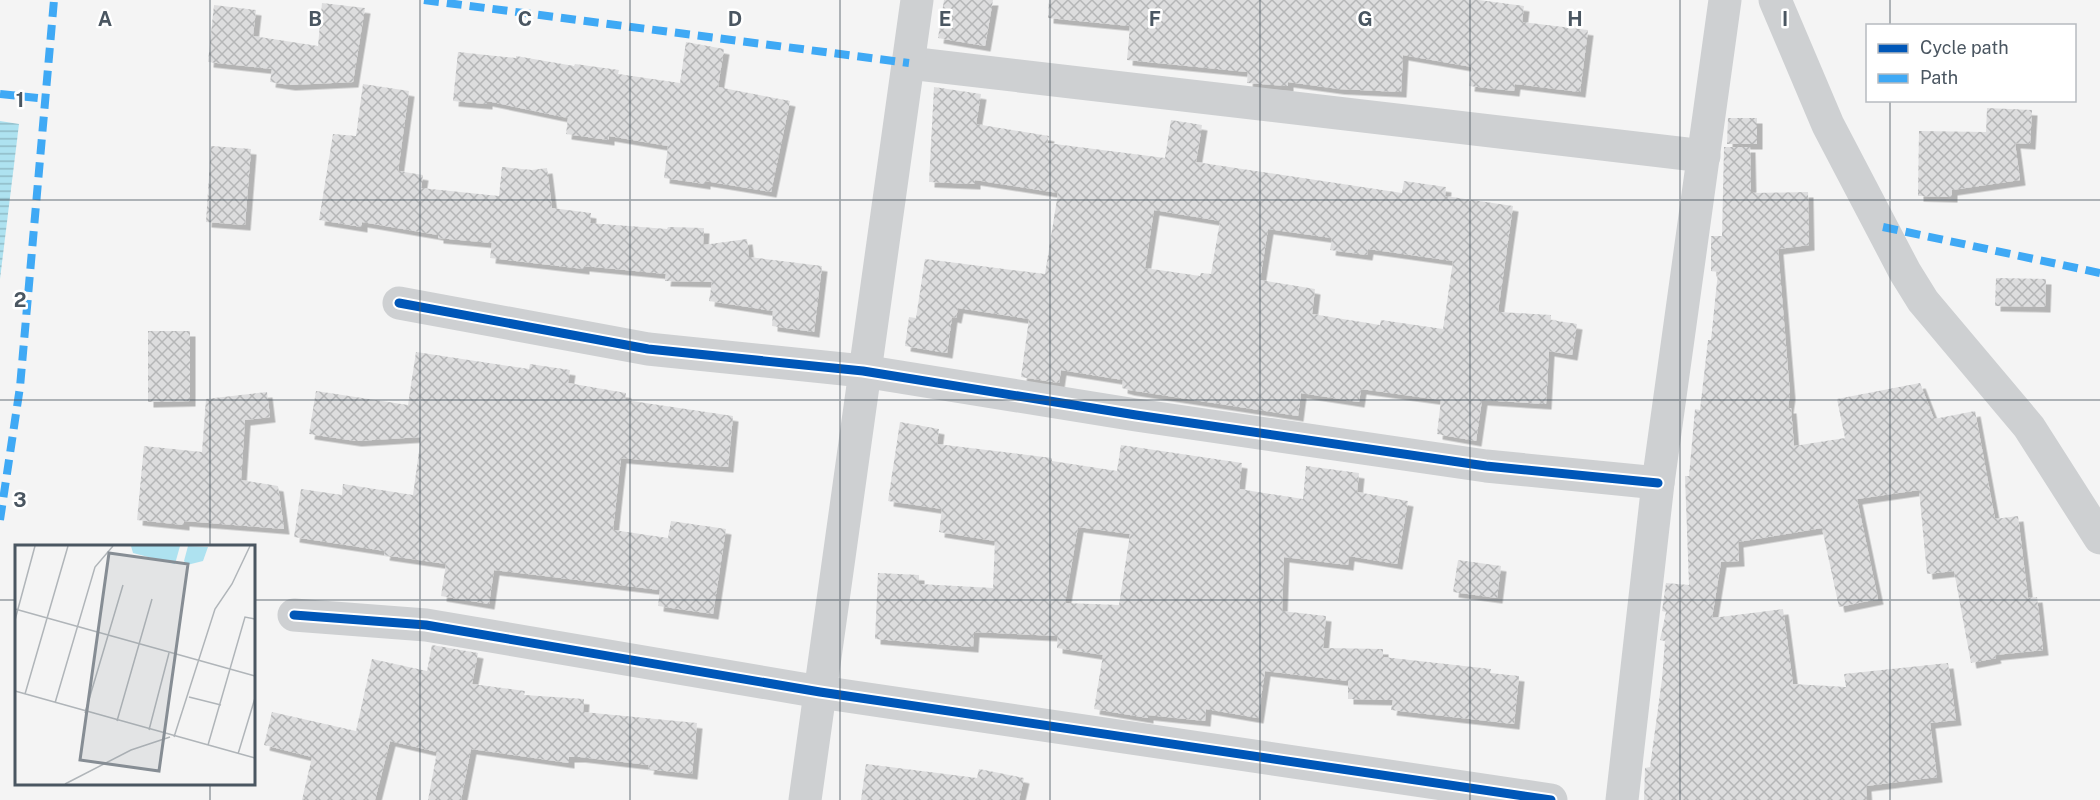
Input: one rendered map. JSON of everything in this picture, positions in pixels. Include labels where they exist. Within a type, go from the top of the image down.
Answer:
[{"type":"street","points":[[805,800],[863,371],[917,0]]},
{"type":"street","points":[[1622,800],[1658,483],[1725,0]]},
{"type":"street","points":[[1775,0],[1828,125],[1905,272],[1923,301],[2029,427],[2100,538]]},
{"type":"street","points":[[909,63],[1704,156]]},
{"type":"street","points":[[399,303],[648,348],[863,371],[1136,415],[1486,465],[1658,483]]},
{"type":"street","points":[[294,615],[426,625],[820,692],[1551,800]]},
{"type":"water","points":[[0,121],[19,124],[0,279]]},
{"type":"building","points":[[944,0],[993,0],[985,46],[938,38]]},
{"type":"building","points":[[1049,0],[1479,0],[1524,6],[1522,22],[1588,30],[1580,92],[1515,84],[1514,91],[1469,86],[1472,67],[1403,55],[1401,92],[1339,89],[1288,82],[1288,86],[1247,83],[1248,72],[1127,60],[1130,26],[1048,18]]},
{"type":"building","points":[[322,3],[365,8],[353,82],[290,85],[270,82],[272,69],[208,62],[214,5],[256,10],[253,36],[318,46]]},
{"type":"building","points":[[686,42],[724,49],[718,87],[790,101],[771,192],[705,181],[705,184],[664,178],[668,146],[609,136],[609,140],[566,134],[568,118],[487,101],[487,104],[453,101],[458,52],[516,58],[516,56],[574,66],[575,64],[619,70],[618,74],[680,83]]},
{"type":"building","points":[[363,84],[409,91],[398,171],[423,175],[421,188],[499,196],[502,167],[532,170],[547,168],[552,208],[591,213],[590,223],[667,229],[668,227],[704,228],[703,245],[747,239],[749,257],[822,266],[814,332],[772,326],[773,311],[709,301],[712,282],[665,281],[666,274],[584,266],[584,269],[490,258],[492,243],[438,238],[438,235],[362,222],[362,227],[319,220],[333,134],[356,136]]},
{"type":"building","points":[[934,87],[981,94],[976,124],[1049,136],[1047,143],[1165,158],[1171,120],[1202,125],[1196,162],[1402,193],[1404,181],[1446,187],[1445,196],[1513,206],[1498,312],[1551,315],[1551,320],[1577,324],[1572,355],[1549,351],[1546,404],[1482,400],[1476,441],[1437,434],[1441,400],[1361,389],[1359,402],[1301,393],[1298,416],[1129,390],[1122,388],[1123,380],[1061,370],[1059,383],[1021,377],[1029,319],[958,308],[956,318],[952,317],[947,353],[905,346],[909,317],[916,318],[925,259],[1045,274],[1058,193],[975,180],[975,184],[929,182]],"holes":[[[1154,210],[1220,221],[1211,274],[1201,273],[1200,276],[1145,268]],[[1268,229],[1332,238],[1330,250],[1367,255],[1368,249],[1453,261],[1443,329],[1381,320],[1380,325],[1312,314],[1315,289],[1260,280]]]},
{"type":"building","points":[[1987,108],[2032,110],[2030,144],[2015,143],[2020,180],[1952,190],[1952,197],[1918,196],[1919,131],[1986,132]]},
{"type":"building","points":[[1728,118],[1757,118],[1757,144],[1727,144]]},
{"type":"building","points":[[211,146],[251,149],[245,225],[206,222]]},
{"type":"building","points":[[1724,147],[1750,147],[1751,193],[1808,192],[1809,245],[1778,249],[1790,394],[1788,408],[1791,408],[1794,446],[1845,438],[1837,399],[1920,383],[1934,419],[1975,411],[1995,519],[2018,516],[2028,598],[2037,597],[2043,650],[1995,655],[1996,658],[1971,663],[1954,571],[1927,574],[1919,490],[1857,499],[1878,599],[1839,607],[1822,528],[1738,542],[1739,561],[1721,562],[1712,618],[1783,609],[1793,684],[1846,687],[1844,674],[1948,663],[1956,720],[1930,723],[1937,777],[1866,786],[1867,800],[1644,800],[1645,768],[1650,767],[1662,679],[1665,641],[1660,640],[1666,612],[1662,611],[1666,583],[1689,585],[1685,476],[1689,476],[1695,409],[1700,410],[1708,340],[1711,340],[1718,272],[1711,271],[1711,236],[1722,236]]},
{"type":"building","points":[[1996,278],[2046,279],[2045,307],[1995,306]]},
{"type":"building","points":[[148,331],[190,331],[190,401],[148,402]]},
{"type":"building","points":[[416,352],[529,369],[530,364],[570,370],[568,383],[626,393],[625,400],[733,416],[728,467],[621,458],[613,530],[668,538],[671,521],[726,529],[713,614],[658,606],[660,590],[494,570],[489,604],[441,596],[446,564],[384,555],[385,551],[294,537],[301,489],[342,495],[343,484],[413,495],[421,437],[356,441],[309,434],[316,391],[408,405]]},
{"type":"building","points":[[267,392],[270,417],[245,420],[241,480],[278,486],[284,529],[184,521],[184,525],[137,520],[144,446],[202,452],[206,399]]},
{"type":"building","points":[[900,422],[939,429],[937,444],[1052,458],[1052,461],[1117,471],[1121,445],[1242,463],[1239,489],[1303,499],[1306,466],[1359,473],[1357,492],[1408,501],[1397,564],[1349,556],[1348,565],[1284,557],[1282,611],[1326,616],[1323,648],[1383,649],[1383,657],[1491,669],[1490,673],[1519,676],[1514,724],[1391,710],[1393,700],[1348,699],[1348,681],[1265,671],[1258,718],[1206,709],[1205,721],[1148,715],[1148,718],[1094,709],[1103,655],[1057,648],[1058,636],[974,632],[973,647],[875,639],[878,573],[919,575],[919,584],[993,588],[995,541],[939,532],[942,509],[888,501]],"holes":[[[1078,527],[1130,534],[1119,605],[1065,603]]]},
{"type":"building","points":[[1458,560],[1501,566],[1497,598],[1453,592]]},
{"type":"building","points":[[432,645],[478,653],[472,684],[525,691],[524,695],[584,699],[583,712],[697,723],[692,774],[648,769],[649,765],[580,757],[569,757],[569,763],[471,749],[461,800],[428,800],[437,752],[390,741],[375,800],[302,800],[312,757],[264,745],[272,712],[356,731],[372,659],[427,671]]},
{"type":"building","points":[[866,764],[977,778],[979,769],[1024,778],[1019,800],[861,800]]},
{"type":"marked path","points":[[0,520],[20,387],[54,0]]},
{"type":"marked path","points":[[424,0],[909,63]]},
{"type":"marked path","points":[[0,94],[47,99]]},
{"type":"marked path","points":[[1883,227],[2100,273]]},
{"type":"cycle path","points":[[399,303],[648,349],[863,371],[1136,415],[1486,466],[1658,483]]},
{"type":"cycle path","points":[[294,615],[426,625],[820,692],[1551,800]]}]
